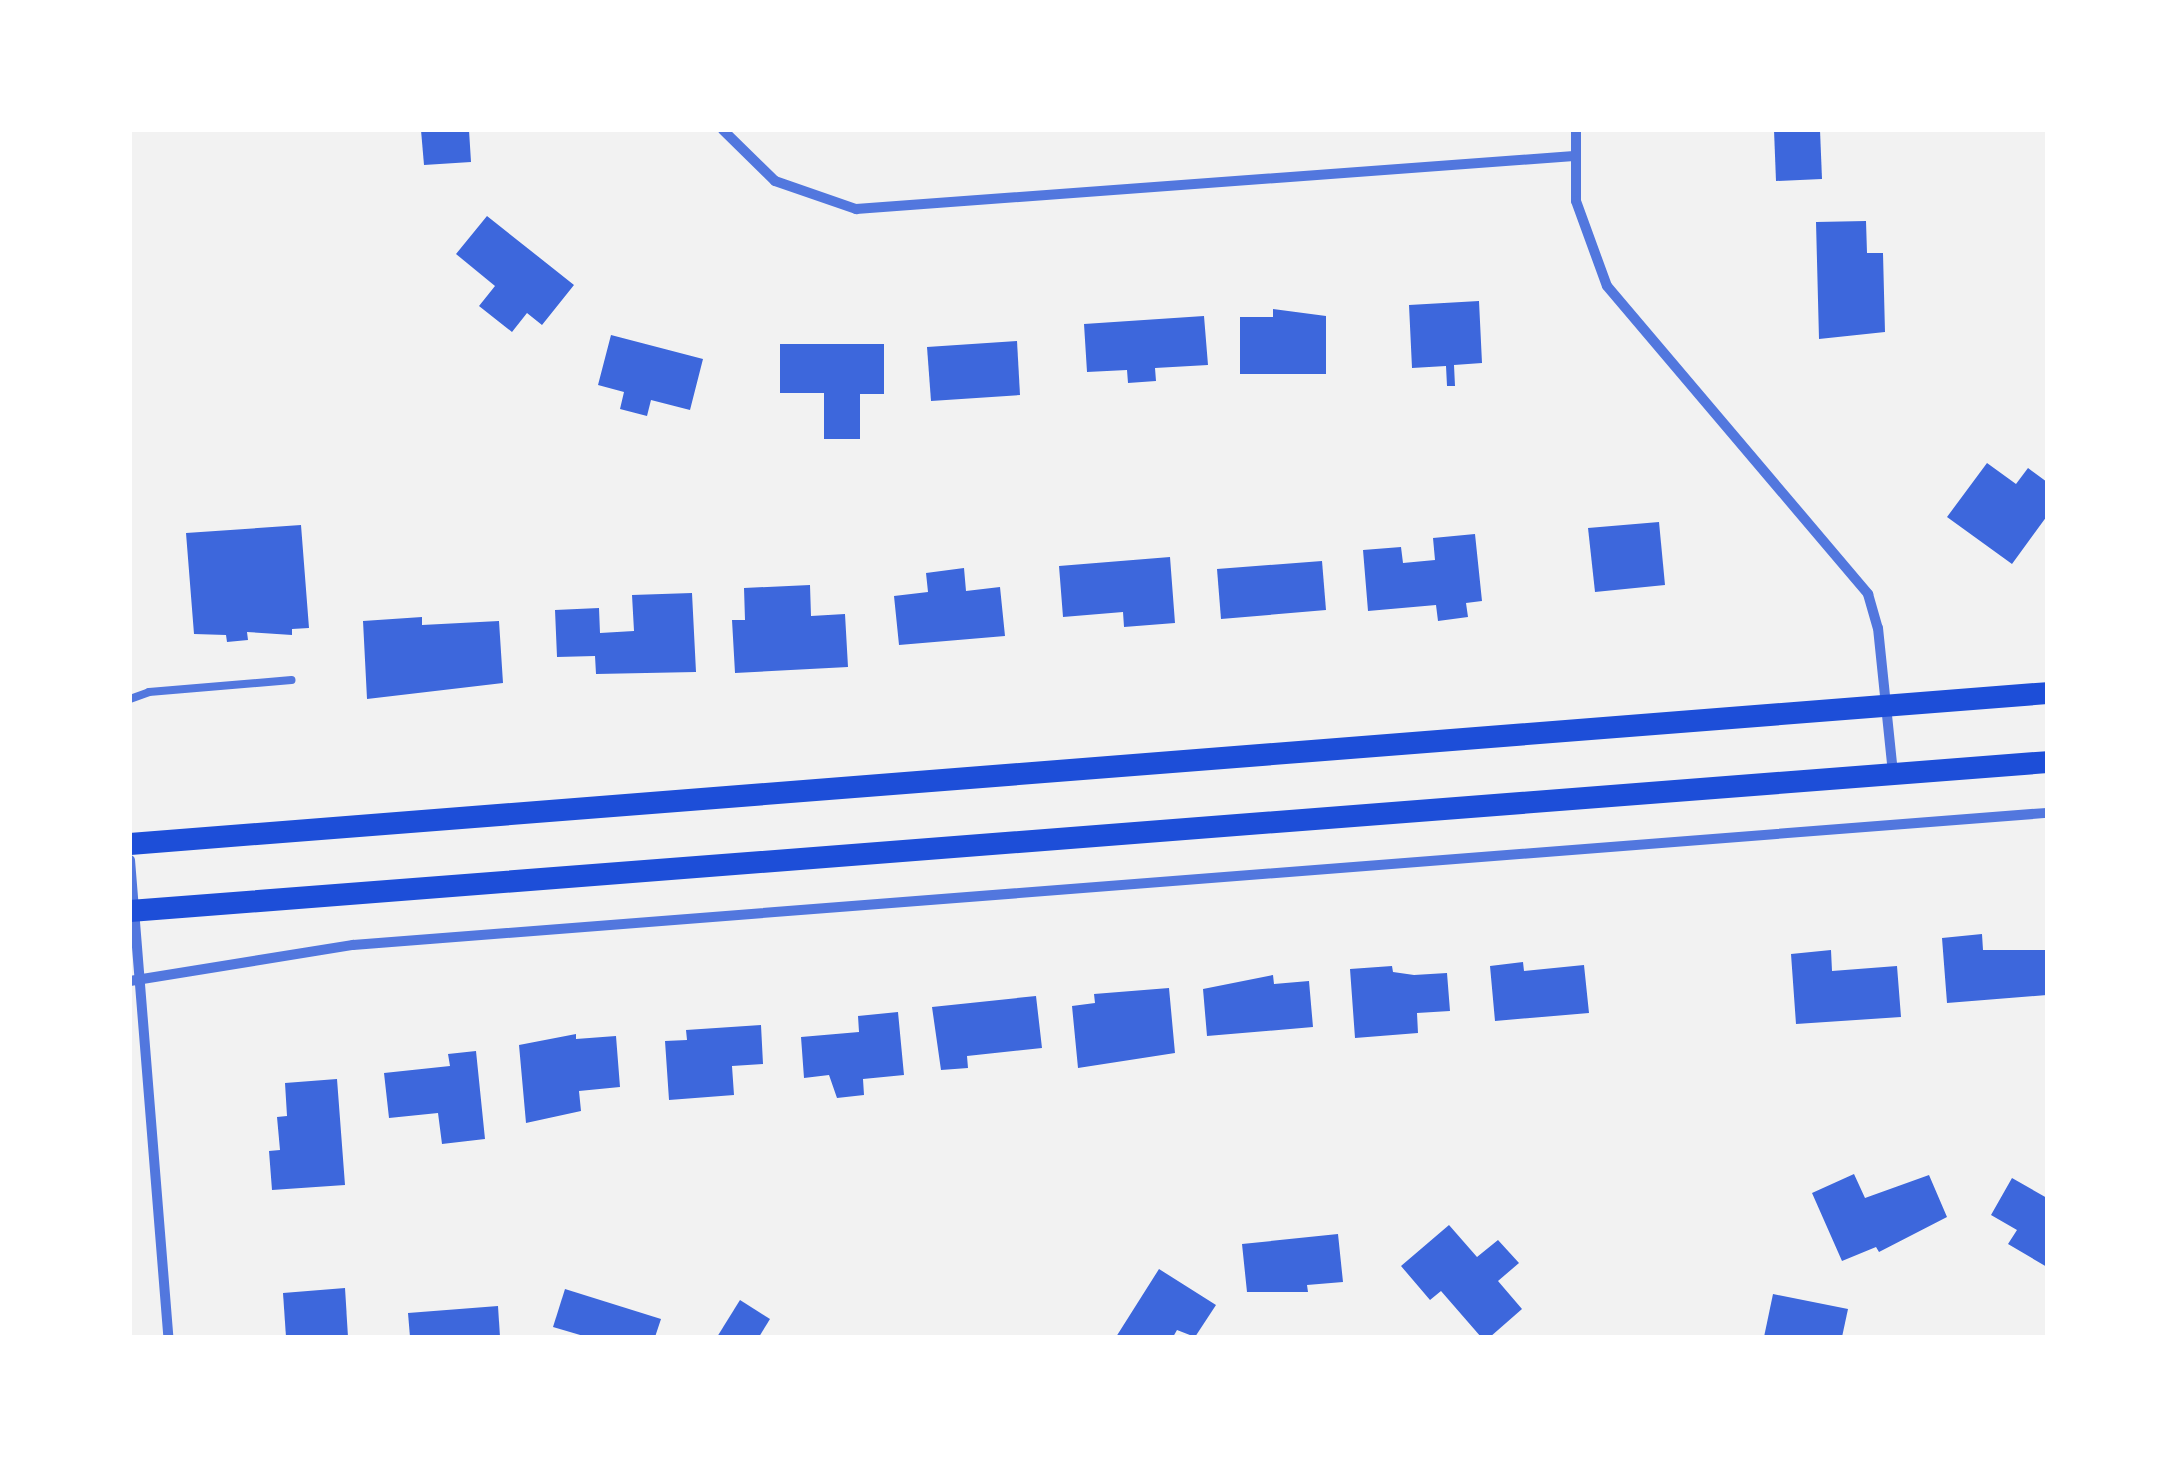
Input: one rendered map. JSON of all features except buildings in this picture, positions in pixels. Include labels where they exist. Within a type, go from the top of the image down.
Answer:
[{"type":"main road","points":[[130,844],[2047,694]]},
{"type":"main road","points":[[132,910],[2047,762]]},
{"type":"street","points":[[723,130],[775,181],[822,203],[856,209],[1574,156]]},
{"type":"street","points":[[1576,130],[1574,156],[1582,231],[1616,300],[1868,594],[1893,773]]},
{"type":"street","points":[[135,981],[353,945],[2047,813]]},
{"type":"street","points":[[130,860],[135,981],[168,1337]]},
{"type":"lane","points":[[130,699],[291,680]]}]
